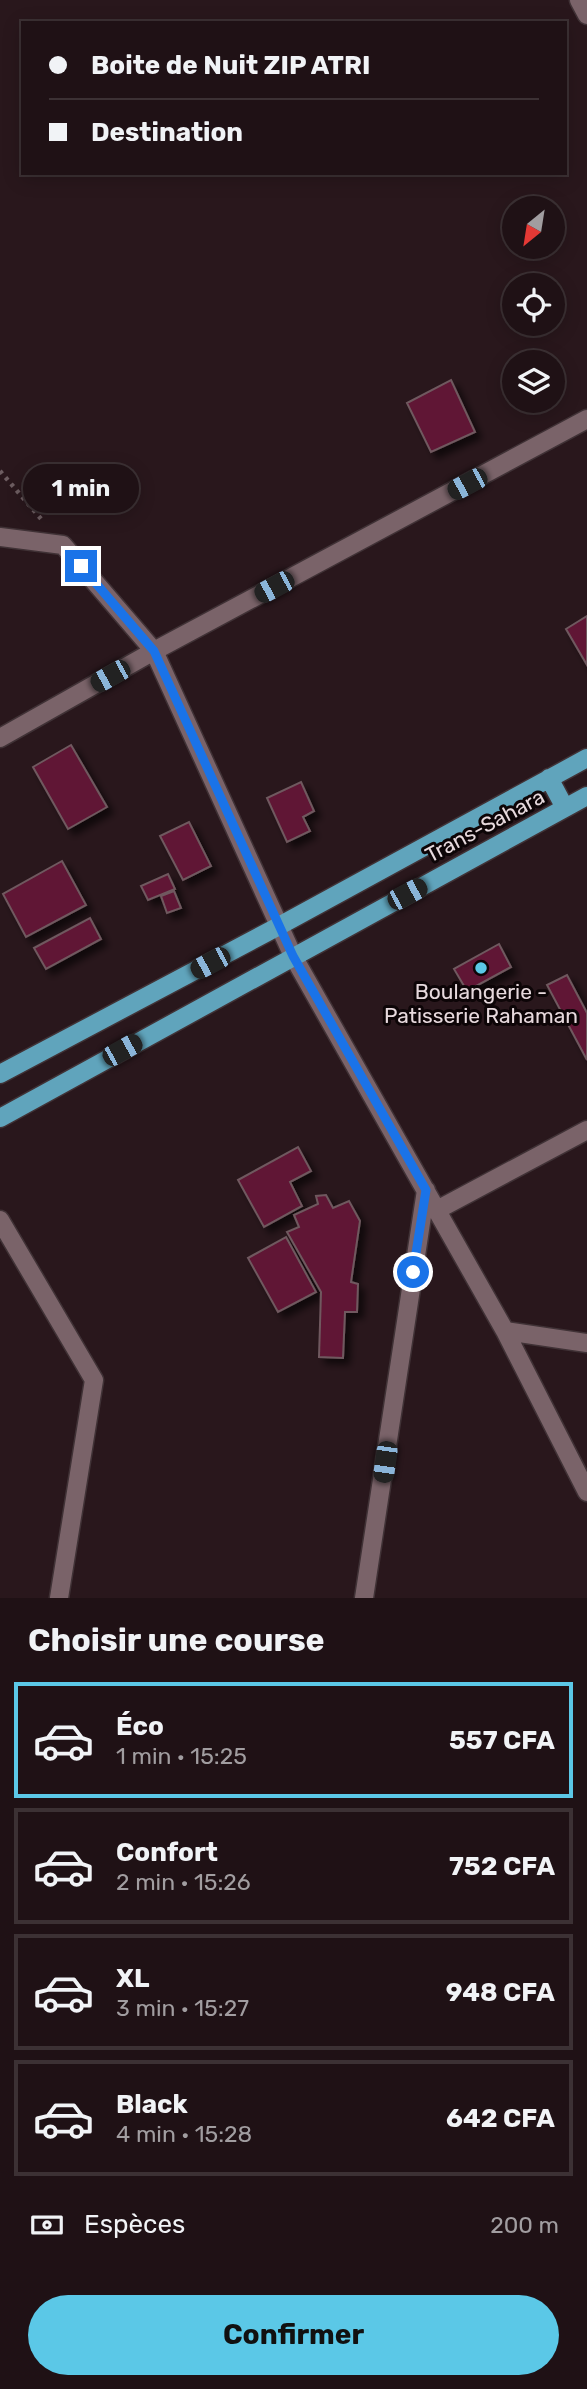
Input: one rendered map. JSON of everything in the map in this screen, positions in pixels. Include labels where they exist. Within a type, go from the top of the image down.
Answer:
[{"type":"main road","name":"Trans-Sahara","points":[[0,1074],[587,758]]},
{"type":"main road","points":[[549,778],[565,808]]},
{"type":"main road","name":"Trans-Sahara","points":[[0,1118],[587,796]]},
{"type":"street","points":[[579,0],[587,15]]},
{"type":"street","points":[[0,738],[154,651],[587,419]]},
{"type":"street","points":[[0,537],[63,545],[154,651],[293,956],[505,1331],[587,1492]]},
{"type":"street","points":[[437,1210],[587,1130]]},
{"type":"street","points":[[364,1598],[426,1190]]},
{"type":"street","points":[[0,1220],[94,1380],[59,1598]]},
{"type":"street","points":[[505,1331],[587,1343]]},
{"type":"path","points":[[0,471],[63,545]]},
{"type":"building","points":[[451,380],[475,432],[431,452],[407,403]]},
{"type":"building","points":[[587,616],[587,665],[566,629]]},
{"type":"building","points":[[71,745],[107,807],[68,829],[33,767]]},
{"type":"building","points":[[301,782],[314,811],[303,817],[310,831],[287,842],[267,798]]},
{"type":"building","points":[[189,822],[211,866],[183,880],[160,836]]},
{"type":"building","points":[[62,861],[86,905],[26,937],[3,894]]},
{"type":"building","points":[[168,874],[175,889],[148,900],[141,886]]},
{"type":"building","points":[[174,891],[181,908],[167,913],[161,896]]},
{"type":"building","points":[[90,918],[101,939],[46,969],[34,948]]},
{"type":"building","points":[[499,944],[511,967],[467,991],[454,969]]},
{"type":"building","points":[[567,975],[587,1013],[587,1060],[547,985]]},
{"type":"building","points":[[298,1147],[311,1171],[290,1182],[302,1206],[264,1227],[238,1180]]},
{"type":"building","points":[[326,1195],[333,1208],[349,1201],[360,1221],[351,1282],[358,1284],[357,1312],[345,1312],[343,1358],[319,1357],[321,1292],[287,1232],[299,1227],[294,1215],[318,1204],[316,1196]]},
{"type":"building","points":[[286,1237],[316,1292],[278,1312],[248,1258]]},
{"type":"place","name":"Boulangerie - Patisserie Rahaman","points":[[481,968]]},
{"type":"route","points":[[81,566],[154,651],[293,956],[426,1190],[413,1272]]}]
